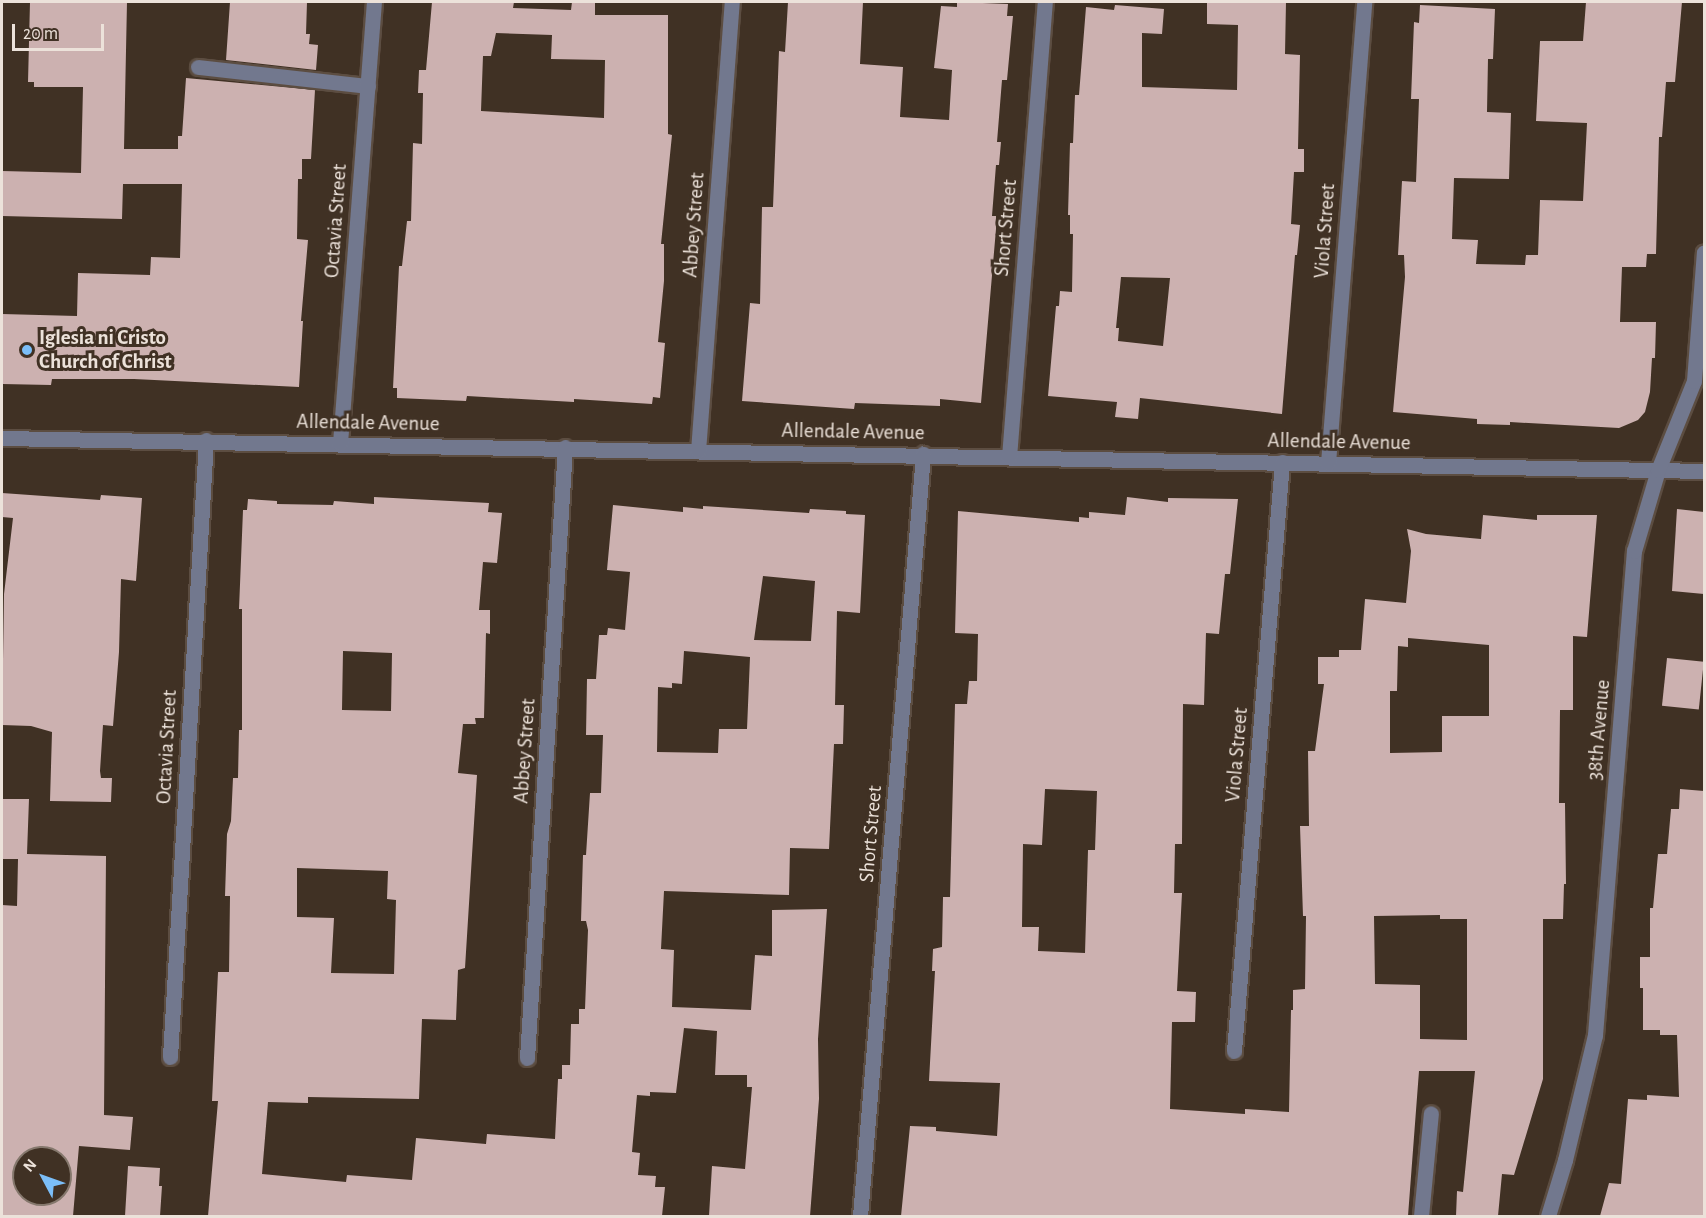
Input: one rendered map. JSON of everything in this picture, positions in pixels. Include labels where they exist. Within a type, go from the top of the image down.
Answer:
[{"type":"street","name":"Octavia Street","points":[[340,443],[374,2]]},
{"type":"street","name":"Abbey Street","points":[[698,451],[732,2]]},
{"type":"street","name":"Short Street","points":[[1009,457],[1045,2]]},
{"type":"street","name":"Viola Street","points":[[1328,463],[1364,2]]},
{"type":"street","points":[[198,67],[368,86]]},
{"type":"street","name":"38th Avenue","points":[[1548,1216],[1565,1160],[1595,1035],[1634,551],[1658,470],[1694,381],[1704,252]]},
{"type":"street","name":"Allendale Avenue","points":[[2,438],[206,440],[1704,471]]},
{"type":"street","name":"Octavia Street","points":[[170,1057],[206,440]]},
{"type":"street","name":"Abbey Street","points":[[527,1058],[565,447]]},
{"type":"street","name":"Short Street","points":[[860,1216],[922,454]]},
{"type":"street","name":"Viola Street","points":[[1234,1051],[1282,462]]},
{"type":"street","points":[[1421,1216],[1431,1113]]},
{"type":"building","points":[[30,2],[127,2],[124,149],[178,149],[178,136],[182,136],[186,78],[315,90],[311,159],[302,159],[302,179],[298,179],[297,239],[308,240],[301,321],[303,321],[299,387],[134,379],[52,379],[51,385],[2,384],[2,314],[77,316],[78,273],[150,275],[151,257],[180,258],[182,184],[123,184],[122,219],[2,216],[2,171],[81,173],[83,87],[34,87],[34,82],[28,82]]},
{"type":"building","points":[[230,2],[307,2],[306,34],[310,34],[309,44],[318,45],[316,70],[226,60]]},
{"type":"building","points":[[432,2],[514,2],[513,8],[571,10],[572,2],[595,2],[595,15],[668,15],[668,134],[672,135],[661,244],[664,244],[664,281],[658,342],[665,343],[660,398],[653,397],[652,404],[467,396],[466,401],[397,398],[397,388],[393,388],[399,266],[402,266],[407,221],[411,221],[413,143],[422,144],[423,93],[418,93],[419,70],[426,70]],"holes":[[[496,33],[552,35],[551,59],[605,60],[604,118],[481,111],[483,56],[491,56]]]},
{"type":"building","points":[[788,2],[863,2],[860,64],[903,67],[900,117],[949,120],[952,70],[934,68],[941,6],[957,7],[957,2],[1008,4],[1007,16],[1013,16],[1007,80],[1002,80],[997,142],[1001,142],[999,165],[996,165],[992,216],[996,216],[996,229],[981,403],[940,399],[940,406],[855,403],[854,409],[742,401],[750,303],[760,304],[762,207],[773,207],[779,51],[785,52]]},
{"type":"building","points":[[1207,2],[1286,2],[1285,54],[1300,55],[1298,149],[1304,149],[1304,172],[1294,172],[1291,224],[1300,225],[1297,255],[1295,255],[1282,414],[1140,398],[1138,419],[1115,417],[1117,402],[1048,396],[1056,306],[1059,306],[1060,291],[1072,292],[1073,234],[1070,234],[1070,215],[1068,215],[1070,143],[1073,143],[1075,95],[1079,95],[1086,7],[1114,10],[1115,5],[1164,9],[1162,34],[1142,33],[1142,87],[1237,90],[1238,25],[1207,24]],"holes":[[[1121,277],[1170,278],[1163,346],[1118,341],[1119,328],[1116,328]]]},
{"type":"building","points":[[1586,2],[1682,2],[1675,82],[1666,82],[1662,137],[1659,137],[1656,254],[1647,254],[1646,267],[1622,267],[1620,322],[1656,322],[1655,358],[1652,358],[1650,392],[1645,412],[1638,420],[1619,428],[1510,422],[1510,425],[1477,424],[1477,419],[1393,412],[1405,277],[1404,255],[1398,255],[1402,181],[1416,182],[1419,99],[1411,99],[1414,22],[1419,23],[1420,5],[1495,9],[1493,59],[1488,59],[1487,112],[1511,113],[1509,179],[1454,178],[1452,239],[1478,240],[1476,264],[1525,265],[1526,255],[1538,255],[1540,200],[1583,201],[1587,123],[1536,121],[1540,41],[1583,41]]},
{"type":"building","points":[[2,493],[100,500],[101,495],[142,498],[136,581],[121,579],[119,652],[113,726],[103,725],[100,771],[101,778],[112,778],[111,802],[50,801],[52,732],[31,726],[2,725],[4,594],[13,518],[2,517]]},
{"type":"building","points":[[374,497],[489,503],[488,512],[502,513],[497,563],[483,562],[479,610],[490,610],[490,634],[486,633],[484,718],[475,718],[476,724],[463,724],[458,773],[477,775],[465,968],[458,970],[456,1020],[422,1019],[419,1099],[308,1097],[308,1103],[268,1102],[262,1174],[346,1182],[347,1175],[412,1180],[416,1138],[486,1144],[487,1134],[555,1139],[558,1079],[562,1079],[562,1065],[570,1065],[571,1024],[579,1024],[579,1009],[585,1009],[588,930],[586,921],[581,921],[583,855],[586,855],[590,793],[601,793],[603,735],[586,735],[587,679],[596,679],[599,635],[607,635],[608,628],[625,630],[630,572],[607,570],[613,505],[683,512],[683,507],[703,509],[703,506],[809,513],[810,509],[846,511],[846,514],[865,515],[860,613],[837,611],[835,705],[844,705],[843,744],[834,744],[829,849],[790,848],[789,895],[664,891],[661,949],[674,950],[672,1007],[751,1010],[755,955],[772,956],[772,910],[827,909],[818,1039],[819,1099],[810,1216],[709,1216],[712,1166],[745,1169],[752,1087],[747,1087],[747,1075],[715,1075],[717,1031],[684,1028],[676,1093],[650,1092],[650,1096],[637,1095],[632,1152],[640,1153],[638,1175],[656,1176],[655,1187],[665,1187],[662,1216],[208,1216],[218,1101],[212,1101],[218,972],[229,972],[230,896],[225,896],[227,834],[231,821],[233,778],[238,778],[239,730],[242,730],[242,609],[239,609],[243,510],[247,510],[248,499],[277,501],[277,504],[333,505],[334,501],[374,504]],"holes":[[[763,576],[815,581],[811,641],[754,640]],[[343,651],[392,653],[391,711],[342,710]],[[684,651],[750,657],[747,729],[719,729],[718,753],[657,752],[658,687],[672,688],[672,683],[682,684]],[[297,868],[388,871],[387,899],[396,900],[394,974],[331,973],[334,918],[297,917]]]},
{"type":"building","points":[[1127,497],[1168,502],[1168,498],[1238,499],[1230,574],[1225,574],[1219,634],[1206,633],[1204,705],[1183,704],[1182,844],[1175,844],[1174,893],[1182,893],[1177,991],[1196,992],[1195,1022],[1172,1022],[1170,1109],[1245,1114],[1245,1109],[1289,1112],[1293,990],[1305,989],[1306,916],[1303,916],[1300,826],[1309,826],[1308,751],[1315,751],[1324,684],[1318,684],[1318,657],[1339,657],[1339,650],[1361,650],[1365,599],[1406,603],[1411,551],[1407,529],[1426,534],[1481,539],[1483,515],[1537,520],[1537,515],[1597,515],[1587,637],[1573,636],[1573,710],[1560,710],[1559,803],[1565,803],[1566,884],[1564,884],[1563,919],[1543,919],[1543,1079],[1514,1175],[1502,1174],[1498,1216],[1456,1216],[1457,1191],[1463,1192],[1475,1071],[1419,1071],[1408,1216],[901,1216],[910,1126],[936,1127],[936,1131],[997,1136],[1000,1083],[929,1081],[935,971],[932,971],[933,949],[942,947],[943,897],[950,897],[955,704],[967,704],[969,681],[977,681],[978,634],[955,633],[958,511],[1079,522],[1079,517],[1089,518],[1089,512],[1125,515]],"holes":[[[1408,638],[1489,645],[1489,716],[1442,716],[1442,752],[1390,753],[1390,691],[1397,691],[1398,646],[1408,647]],[[1045,789],[1097,791],[1095,850],[1088,850],[1085,953],[1038,951],[1039,927],[1022,927],[1023,844],[1042,845]],[[1440,915],[1440,919],[1467,919],[1467,1040],[1420,1039],[1420,985],[1375,984],[1374,916]]]},
{"type":"building","points":[[1677,509],[1704,512],[1704,594],[1672,591]]},
{"type":"building","points":[[1667,658],[1704,662],[1699,710],[1662,706]]},
{"type":"building","points":[[1680,789],[1704,791],[1704,1216],[1600,1216],[1609,1183],[1621,1184],[1628,1099],[1647,1100],[1647,1095],[1679,1097],[1677,1035],[1660,1035],[1660,1030],[1643,1030],[1640,957],[1650,957],[1650,908],[1653,908],[1658,854],[1667,854],[1671,809],[1679,809]]},
{"type":"building","points":[[3,799],[29,799],[27,854],[106,856],[104,1115],[133,1117],[130,1150],[79,1146],[73,1216],[2,1216],[2,905],[17,906],[18,859],[2,859]]},
{"type":"building","points":[[128,1166],[160,1168],[159,1186],[162,1186],[160,1216],[125,1216]]},
{"type":"place","name":"Iglesia ni Cristo Church of Christ","points":[[27,350]]}]
